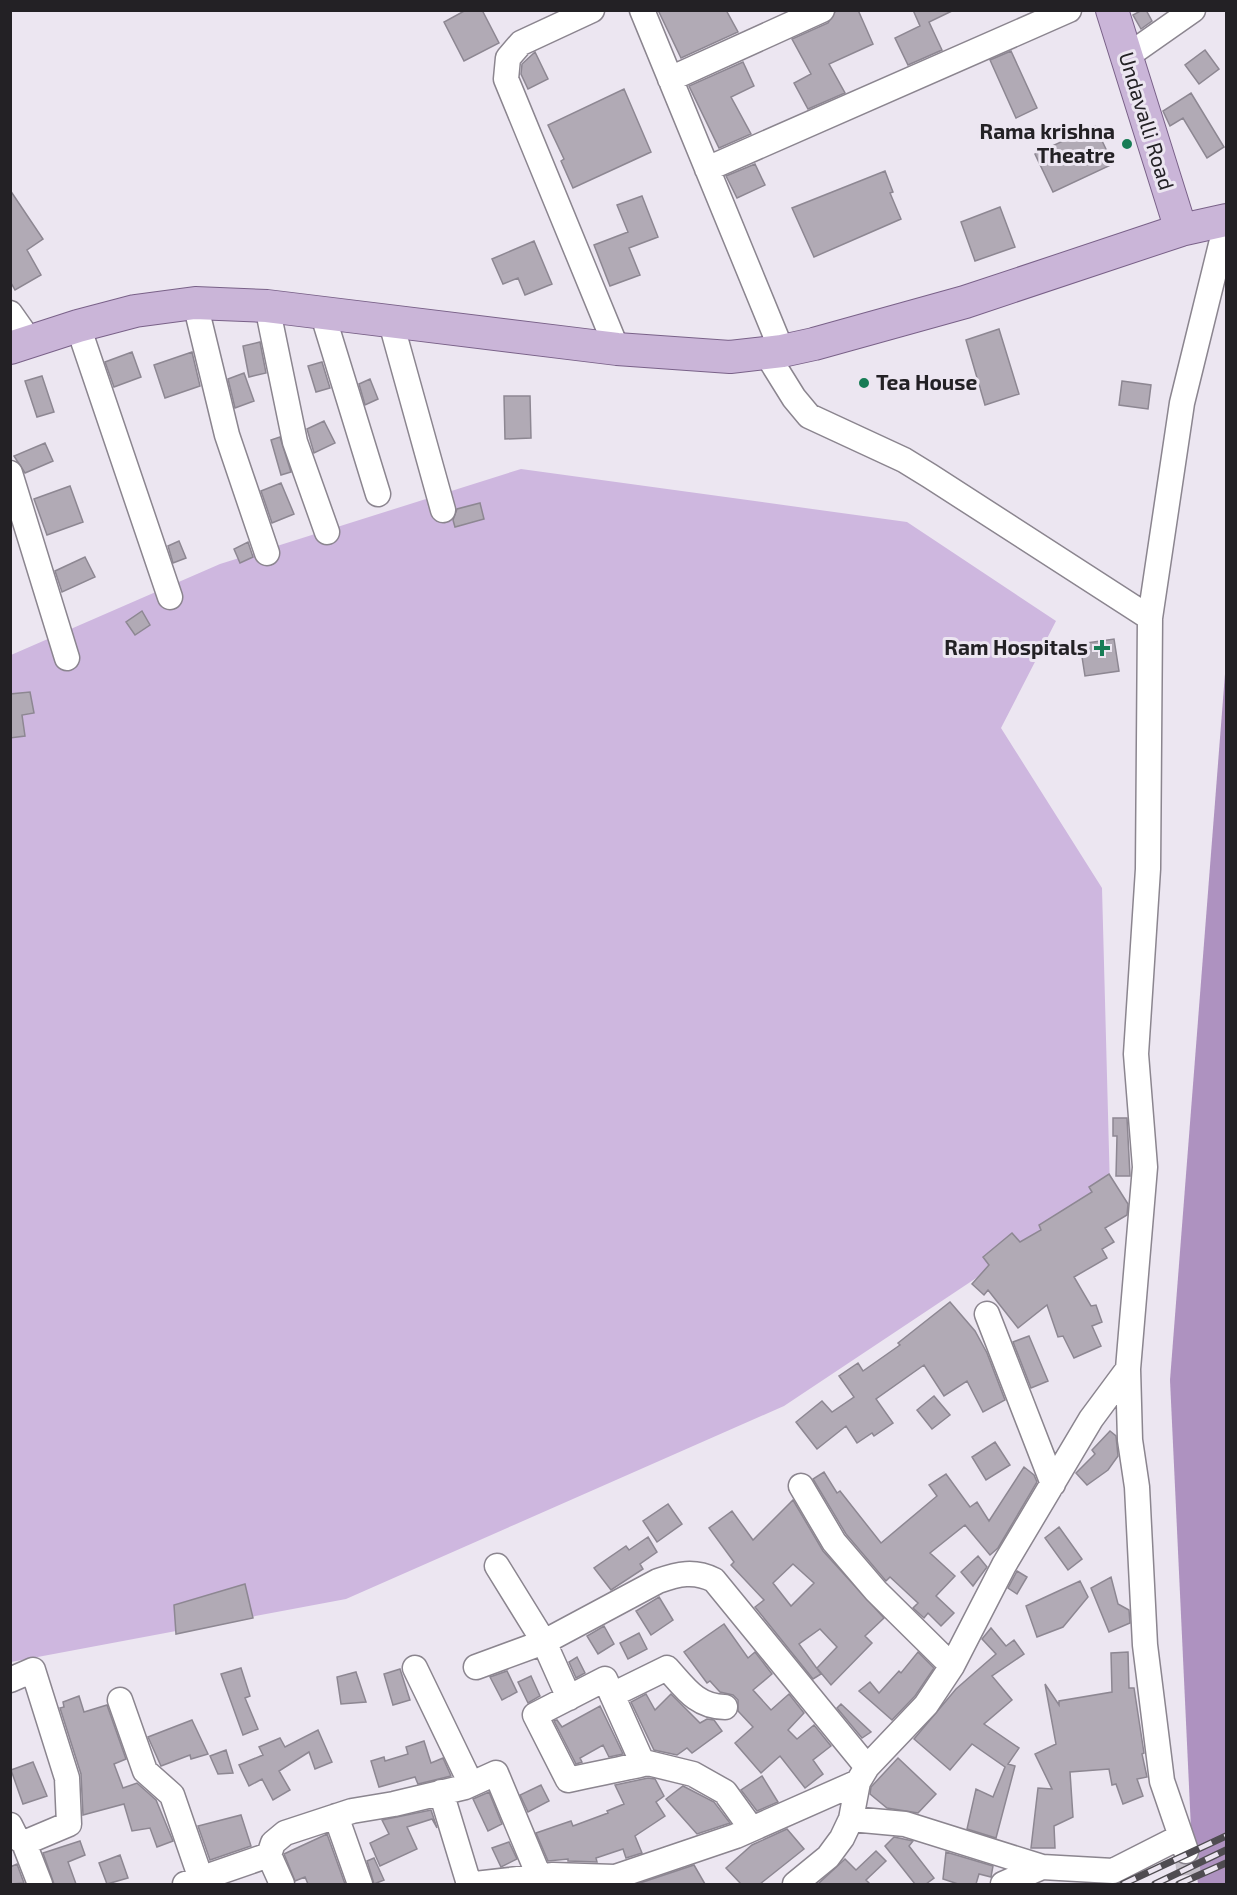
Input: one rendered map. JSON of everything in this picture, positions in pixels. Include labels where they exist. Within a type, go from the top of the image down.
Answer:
[{"type":"main road","name":"Undavalli Road","points":[[1112,10],[1181,230]]},
{"type":"main road","points":[[20,344],[135,311],[195,303],[267,306],[390,319],[617,349],[730,357],[774,352],[966,302],[1181,230],[1227,222]]},
{"type":"street","points":[[592,10],[521,43],[508,58],[506,79],[617,349]]},
{"type":"street","points":[[642,10],[707,170],[774,352],[794,399],[809,416],[912,465],[1150,618]]},
{"type":"street","points":[[670,79],[822,10]]},
{"type":"street","points":[[707,170],[1069,10]]},
{"type":"street","points":[[1126,57],[1193,10]]},
{"type":"street","points":[[851,1819],[905,1824],[1042,1867],[1113,1871],[1183,1844],[1162,1781],[1145,1645],[1137,1487],[1130,1440],[1128,1369],[1145,1167],[1136,1054],[1148,868],[1150,618],[1182,403],[1227,222]]},
{"type":"street","points":[[195,303],[226,435],[267,553]]},
{"type":"street","points":[[267,306],[295,442],[327,532]]},
{"type":"street","points":[[322,312],[378,494]]},
{"type":"street","points":[[10,313],[20,344]]},
{"type":"street","points":[[390,319],[443,510]]},
{"type":"street","points":[[78,326],[170,597]]},
{"type":"street","points":[[10,474],[66,658]]},
{"type":"street","points":[[987,1314],[1053,1484]]},
{"type":"street","points":[[475,1884],[615,1877],[751,1828],[863,1774],[926,1706],[952,1666],[1004,1564],[1091,1419],[1128,1369]]},
{"type":"street","points":[[801,1486],[834,1542],[884,1599],[952,1666]]},
{"type":"street","points":[[497,1566],[544,1642],[569,1698]]},
{"type":"street","points":[[476,1667],[544,1642],[658,1581],[692,1573],[707,1576],[714,1580],[863,1774]]},
{"type":"street","points":[[415,1668],[471,1784]]},
{"type":"street","points":[[612,1695],[668,1668],[693,1699],[714,1707],[725,1707]]},
{"type":"street","points":[[10,1680],[33,1670],[47,1708],[67,1778],[69,1824],[17,1834],[40,1884]]},
{"type":"street","points":[[642,1764],[605,1679],[535,1715],[568,1780],[648,1763],[693,1774],[725,1792],[751,1828]]},
{"type":"street","points":[[120,1700],[145,1771],[172,1795],[193,1882],[269,1855]]},
{"type":"street","points":[[282,1884],[269,1855],[273,1843],[285,1833],[336,1816],[478,1784],[496,1773],[550,1879]]},
{"type":"street","points":[[795,1884],[828,1857],[842,1838],[851,1819],[863,1774]]},
{"type":"street","points":[[441,1792],[469,1884]]},
{"type":"street","points":[[336,1816],[360,1884]]},
{"type":"street","points":[[1003,1884],[1042,1867]]},
{"type":"shaded area","points":[[521,469],[907,522],[1056,621],[1001,728],[1102,888],[1110,1189],[784,1406],[346,1599],[11,1662],[11,655],[220,564]]},
{"type":"shaded area","points":[[1226,661],[1226,1884],[1198,1884],[1191,1829],[1170,1380]]},
{"type":"building","points":[[466,10],[482,10],[499,43],[464,61],[444,22]]},
{"type":"building","points":[[658,10],[726,10],[738,32],[681,58]]},
{"type":"building","points":[[836,10],[858,10],[873,44],[829,64],[845,93],[808,109],[794,83],[811,74],[792,39],[828,23]]},
{"type":"building","points":[[913,10],[954,10],[929,22],[942,50],[908,65],[895,38],[920,26]]},
{"type":"building","points":[[1146,10],[1152,21],[1141,29],[1133,15]]},
{"type":"building","points":[[1205,50],[1219,69],[1199,84],[1185,65]]},
{"type":"building","points":[[1011,51],[1037,108],[1016,118],[990,60]]},
{"type":"building","points":[[535,52],[548,79],[528,89],[521,74],[522,64]]},
{"type":"building","points":[[743,62],[754,86],[731,97],[751,134],[719,148],[689,86]]},
{"type":"building","points":[[624,89],[651,152],[573,188],[561,161],[564,159],[548,125]]},
{"type":"building","points":[[1191,93],[1224,147],[1207,158],[1183,118],[1170,126],[1163,111]]},
{"type":"building","points":[[1095,126],[1113,164],[1053,192],[1035,154]]},
{"type":"building","points":[[755,164],[765,185],[737,198],[726,176]]},
{"type":"building","points":[[885,171],[893,192],[890,193],[901,219],[814,257],[792,208]]},
{"type":"building","points":[[10,190],[43,239],[27,250],[41,275],[15,290],[10,281]]},
{"type":"building","points":[[642,196],[658,237],[629,248],[640,275],[610,286],[594,245],[628,232],[617,205]]},
{"type":"building","points":[[1000,207],[1015,247],[975,261],[961,222]]},
{"type":"building","points":[[534,241],[552,284],[525,295],[518,278],[503,284],[492,259]]},
{"type":"building","points":[[999,329],[1019,394],[985,405],[966,340]]},
{"type":"building","points":[[260,342],[266,373],[249,377],[243,346]]},
{"type":"building","points":[[132,352],[141,377],[114,387],[105,362]]},
{"type":"building","points":[[192,352],[200,386],[165,398],[154,365]]},
{"type":"building","points":[[322,362],[330,388],[316,392],[308,366]]},
{"type":"building","points":[[244,373],[254,401],[235,408],[228,379]]},
{"type":"building","points":[[42,376],[54,412],[37,417],[25,381]]},
{"type":"building","points":[[370,379],[378,399],[365,405],[359,384]]},
{"type":"building","points":[[1122,381],[1151,385],[1148,409],[1119,405]]},
{"type":"building","points":[[504,396],[530,396],[531,438],[505,439]]},
{"type":"building","points":[[324,421],[335,443],[314,453],[307,429]]},
{"type":"building","points":[[280,437],[291,472],[281,475],[271,440]]},
{"type":"building","points":[[45,443],[53,461],[25,473],[14,456]]},
{"type":"building","points":[[281,483],[294,514],[272,523],[261,491]]},
{"type":"building","points":[[70,486],[83,522],[47,535],[34,499]]},
{"type":"building","points":[[480,503],[484,519],[455,527],[453,520],[457,509]]},
{"type":"building","points":[[179,541],[186,558],[173,563],[168,546]]},
{"type":"building","points":[[248,542],[253,557],[240,563],[234,549]]},
{"type":"building","points":[[85,557],[95,577],[62,592],[55,571]]},
{"type":"building","points":[[142,611],[150,625],[135,635],[126,622]]},
{"type":"building","points":[[1114,639],[1119,671],[1085,676],[1080,644]]},
{"type":"building","points":[[30,692],[34,713],[22,715],[25,736],[10,738],[10,694]]},
{"type":"building","points":[[1113,1118],[1127,1118],[1130,1176],[1116,1176],[1117,1136],[1113,1136]]},
{"type":"building","points":[[1109,1174],[1128,1204],[1127,1215],[1105,1228],[1114,1242],[1102,1249],[1107,1258],[1074,1277],[1091,1306],[1096,1305],[1102,1322],[1092,1326],[1101,1346],[1074,1358],[1063,1336],[1058,1337],[1047,1305],[1018,1328],[988,1290],[984,1295],[972,1284],[989,1265],[983,1257],[1012,1233],[1020,1242],[1041,1230],[1039,1225],[1092,1192],[1089,1187]]},
{"type":"building","points":[[950,1302],[975,1331],[987,1353],[1005,1400],[983,1412],[967,1381],[944,1396],[924,1365],[876,1399],[893,1423],[874,1436],[872,1433],[857,1443],[846,1426],[817,1449],[796,1422],[822,1401],[832,1412],[854,1397],[839,1376],[858,1363],[863,1371],[900,1345],[898,1343]]},
{"type":"building","points":[[1029,1336],[1048,1381],[1031,1388],[1013,1342]]},
{"type":"building","points":[[934,1396],[950,1415],[932,1429],[917,1410]]},
{"type":"building","points":[[1110,1431],[1116,1436],[1118,1456],[1108,1470],[1087,1485],[1076,1473],[1095,1454],[1092,1450]]},
{"type":"building","points":[[995,1442],[1010,1465],[986,1480],[972,1457]]},
{"type":"building","points":[[1024,1467],[1034,1475],[1037,1482],[998,1548],[990,1555],[965,1525],[930,1553],[955,1576],[936,1596],[954,1613],[941,1626],[928,1613],[924,1618],[913,1608],[918,1603],[890,1577],[886,1581],[846,1534],[813,1479],[824,1472],[837,1493],[840,1491],[881,1543],[937,1496],[929,1485],[946,1474],[970,1507],[977,1502],[989,1521]]},
{"type":"building","points":[[793,1500],[823,1551],[884,1618],[865,1636],[872,1643],[831,1685],[817,1668],[837,1647],[820,1629],[799,1644],[821,1674],[813,1679],[755,1607],[764,1600],[731,1565],[734,1562],[709,1528],[732,1511],[753,1540]],"holes":[[[793,1564],[814,1583],[791,1606],[773,1583]]]},
{"type":"building","points":[[668,1504],[682,1524],[657,1542],[643,1521]]},
{"type":"building","points":[[1059,1527],[1082,1559],[1068,1570],[1045,1538]]},
{"type":"building","points":[[648,1537],[657,1552],[640,1564],[643,1569],[611,1590],[594,1568],[626,1546],[629,1550]]},
{"type":"building","points":[[978,1556],[987,1567],[973,1586],[961,1572]]},
{"type":"building","points":[[1017,1571],[1027,1577],[1017,1594],[1008,1588]]},
{"type":"building","points":[[1111,1577],[1118,1604],[1129,1610],[1130,1623],[1109,1632],[1091,1588]]},
{"type":"building","points":[[1080,1581],[1088,1597],[1063,1627],[1037,1637],[1026,1606]]},
{"type":"building","points":[[245,1584],[253,1618],[176,1634],[174,1605]]},
{"type":"building","points":[[659,1597],[673,1620],[651,1635],[636,1611]]},
{"type":"building","points":[[724,1624],[748,1658],[755,1652],[772,1674],[753,1690],[771,1710],[789,1694],[804,1713],[788,1730],[797,1739],[814,1725],[831,1746],[813,1760],[823,1774],[805,1788],[780,1756],[761,1773],[735,1743],[753,1727],[738,1711],[738,1700],[733,1695],[720,1692],[710,1681],[707,1683],[684,1652]]},
{"type":"building","points":[[604,1626],[614,1644],[598,1654],[587,1636]]},
{"type":"building","points":[[991,1628],[1006,1646],[1014,1640],[1024,1654],[992,1676],[1012,1700],[984,1724],[1019,1748],[1008,1764],[1015,1766],[996,1838],[967,1829],[976,1789],[993,1797],[1005,1767],[972,1744],[950,1770],[914,1739],[956,1689],[996,1654],[982,1639]]},
{"type":"building","points":[[639,1633],[647,1649],[628,1659],[620,1643]]},
{"type":"building","points":[[918,1652],[934,1668],[915,1696],[892,1720],[859,1691],[870,1682],[879,1693],[899,1671],[901,1673]]},
{"type":"building","points":[[1128,1652],[1129,1688],[1134,1688],[1147,1777],[1137,1779],[1143,1796],[1123,1804],[1116,1784],[1112,1785],[1109,1769],[1070,1772],[1073,1817],[1054,1826],[1055,1848],[1031,1848],[1038,1788],[1052,1789],[1035,1754],[1056,1744],[1045,1684],[1059,1705],[1059,1701],[1112,1692],[1111,1653]]},
{"type":"building","points":[[577,1657],[585,1673],[576,1678],[569,1662]]},
{"type":"building","points":[[241,1668],[250,1696],[245,1698],[258,1729],[243,1735],[221,1674]]},
{"type":"building","points":[[400,1669],[410,1700],[393,1705],[384,1674]]},
{"type":"building","points":[[507,1671],[517,1692],[502,1700],[490,1677]]},
{"type":"building","points":[[356,1672],[366,1702],[341,1704],[337,1677]]},
{"type":"building","points":[[531,1676],[540,1696],[528,1703],[518,1682]]},
{"type":"building","points":[[646,1694],[655,1710],[671,1694],[700,1723],[707,1719],[714,1720],[722,1731],[692,1753],[687,1748],[677,1755],[654,1750],[631,1702]]},
{"type":"building","points":[[79,1696],[84,1712],[107,1705],[126,1759],[114,1764],[123,1788],[137,1783],[156,1800],[173,1841],[157,1847],[150,1828],[132,1831],[124,1804],[83,1815],[81,1774],[60,1708],[64,1707],[63,1702]]},
{"type":"building","points":[[841,1704],[871,1732],[862,1738],[837,1708]]},
{"type":"building","points":[[600,1706],[623,1754],[609,1757],[603,1745],[580,1758],[582,1762],[576,1764],[554,1721],[557,1720],[562,1727]]},
{"type":"building","points":[[192,1720],[208,1754],[191,1759],[190,1755],[161,1766],[148,1737]]},
{"type":"building","points":[[318,1730],[332,1762],[315,1769],[309,1752],[279,1771],[290,1790],[273,1800],[262,1779],[249,1786],[239,1765],[263,1755],[259,1747],[280,1738],[285,1747]]},
{"type":"building","points":[[424,1741],[431,1763],[443,1758],[451,1776],[418,1784],[415,1777],[379,1787],[371,1761],[384,1757],[385,1761],[408,1754],[406,1747]]},
{"type":"building","points":[[226,1750],[233,1773],[218,1774],[210,1756]]},
{"type":"building","points":[[898,1758],[936,1794],[918,1813],[887,1808],[870,1794],[871,1787]]},
{"type":"building","points":[[33,1762],[47,1796],[23,1804],[11,1770]]},
{"type":"building","points":[[762,1776],[778,1802],[757,1811],[741,1790]]},
{"type":"building","points":[[648,1778],[655,1779],[664,1796],[656,1802],[665,1816],[635,1836],[642,1853],[626,1858],[623,1849],[596,1858],[597,1862],[568,1861],[568,1859],[548,1861],[536,1833],[571,1821],[573,1826],[608,1813],[607,1811],[624,1804],[615,1785]]},
{"type":"building","points":[[541,1785],[549,1801],[528,1812],[520,1795]]},
{"type":"building","points":[[683,1786],[714,1802],[730,1823],[697,1834],[666,1799]]},
{"type":"building","points":[[489,1792],[502,1824],[488,1831],[473,1799]]},
{"type":"building","points":[[431,1810],[437,1828],[432,1819],[407,1827],[417,1849],[380,1866],[370,1843],[389,1834],[382,1820]]},
{"type":"building","points":[[241,1815],[251,1846],[210,1860],[198,1826]]},
{"type":"building","points":[[787,1829],[804,1849],[760,1884],[741,1884],[726,1868],[752,1845]]},
{"type":"building","points":[[327,1834],[345,1884],[308,1884],[305,1877],[295,1881],[284,1854]]},
{"type":"building","points":[[894,1837],[913,1841],[909,1846],[934,1878],[926,1884],[915,1884],[885,1846]]},
{"type":"building","points":[[80,1841],[85,1855],[68,1862],[76,1884],[54,1884],[43,1853]]},
{"type":"building","points":[[509,1842],[517,1859],[501,1867],[492,1848]]},
{"type":"building","points":[[876,1851],[886,1861],[866,1880],[870,1884],[818,1884],[845,1859],[856,1870]]},
{"type":"building","points":[[946,1852],[993,1866],[991,1877],[979,1874],[976,1884],[958,1884],[943,1879]]},
{"type":"building","points":[[120,1855],[128,1878],[107,1884],[99,1863]]},
{"type":"building","points":[[374,1858],[384,1880],[374,1884],[367,1861]]},
{"type":"building","points":[[17,1864],[24,1883],[10,1884],[10,1867]]},
{"type":"building","points":[[694,1865],[705,1884],[637,1884]]},
{"type":"tunnel","points":[[1186,1851],[1190,1884]]},
{"type":"railway","points":[[1123,1884],[1226,1836]]},
{"type":"railway","points":[[1155,1884],[1226,1850]]},
{"type":"railway","points":[[1179,1884],[1226,1863]]},
{"type":"place","name":"Rama krishna Theatre","points":[[1127,144]]},
{"type":"place","name":"Tea House","points":[[864,383]]},
{"type":"place","name":"Ram Hospitals","points":[[1102,648]]}]
